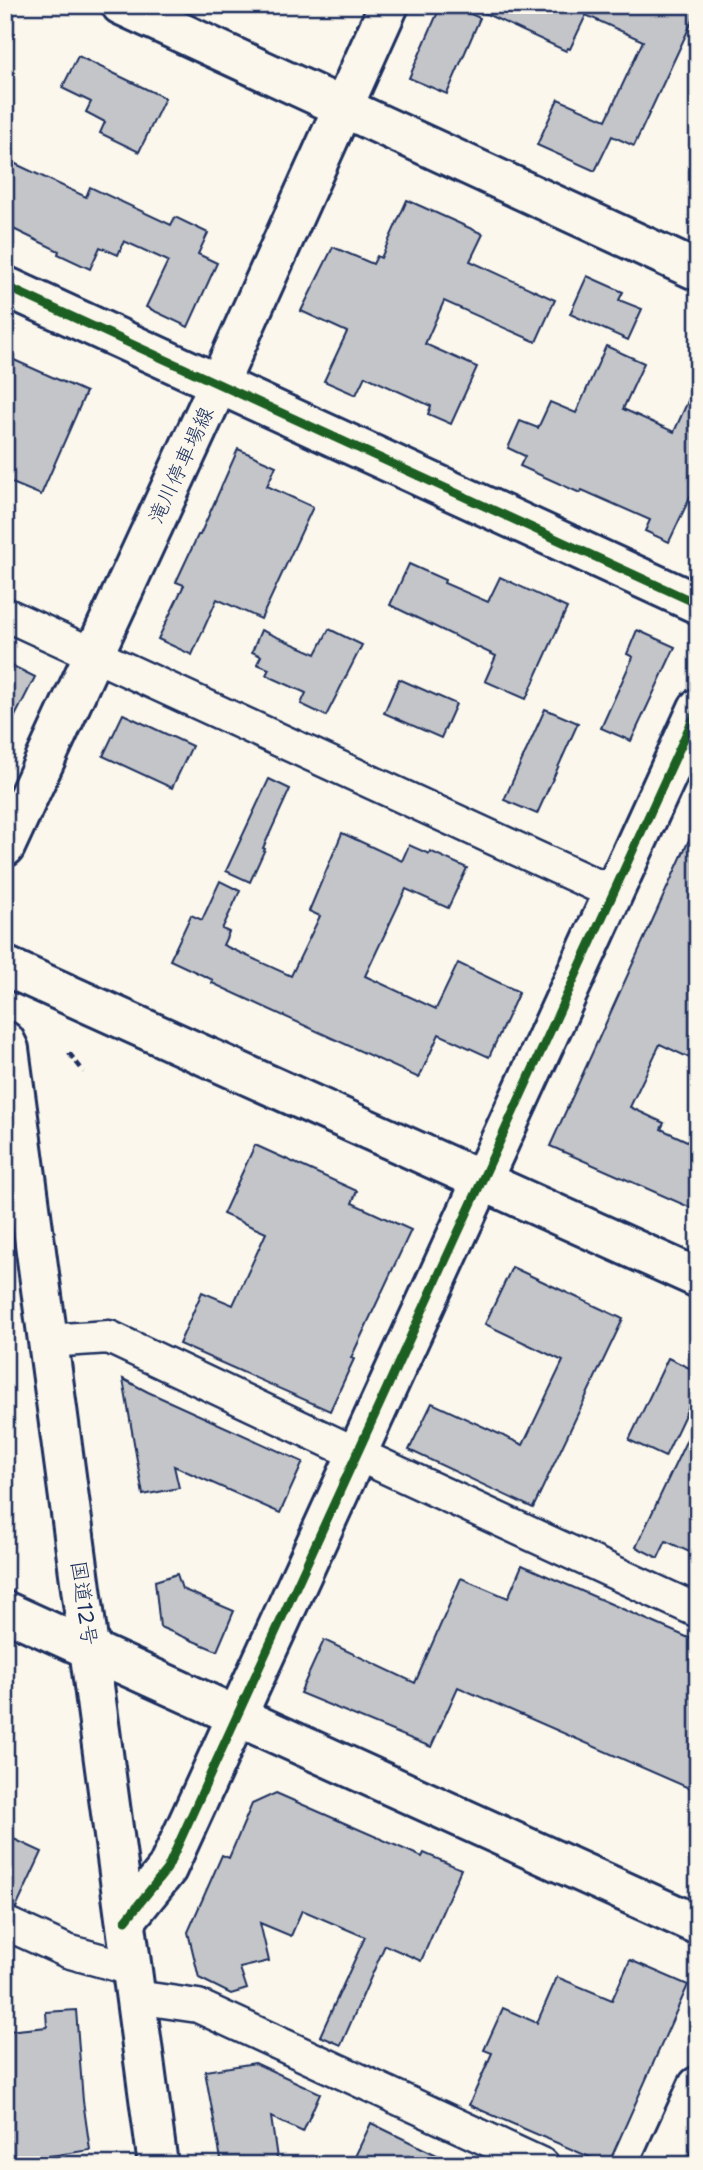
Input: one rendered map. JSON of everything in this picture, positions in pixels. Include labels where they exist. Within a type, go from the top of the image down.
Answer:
[{"type":"main road","points":[[121,5],[698,271]]},
{"type":"main road","name":"滝川停車場線","points":[[5,847],[219,383],[389,5]]},
{"type":"main road","points":[[5,286],[698,604]]},
{"type":"main road","points":[[126,1920],[167,1869],[698,708]]},
{"type":"main road","points":[[5,966],[698,1278]]},
{"type":"main road","name":"国道12号","points":[[5,1041],[9,1049],[158,2165]]},
{"type":"main road","points":[[5,1611],[698,1925]]},
{"type":"main road","points":[[663,2165],[698,2085]]},
{"type":"street","points":[[5,614],[613,893]]},
{"type":"street","points":[[47,1340],[109,1337],[698,1611]]},
{"type":"street","points":[[5,1923],[134,1983],[198,2006],[543,2165]]},
{"type":"path","points":[[69,1053],[84,1072]]},
{"type":"building","points":[[441,5],[450,5],[480,18],[447,94],[409,78]]},
{"type":"building","points":[[467,5],[698,5],[698,9],[634,146],[612,136],[595,171],[537,145],[558,99],[606,120],[643,41],[586,15],[570,49],[566,51]]},
{"type":"building","points":[[78,56],[165,98],[139,152],[100,133],[105,122],[86,112],[91,102],[62,88]]},
{"type":"building","points":[[5,159],[86,197],[90,187],[171,225],[175,217],[208,233],[198,254],[217,263],[188,327],[146,307],[168,261],[124,241],[118,255],[100,247],[90,269],[5,225]]},
{"type":"building","points":[[407,200],[483,234],[470,261],[555,300],[536,342],[444,301],[425,344],[477,367],[451,424],[428,414],[431,406],[365,376],[356,395],[324,381],[347,332],[301,311],[333,247],[373,264],[377,256],[381,258]]},
{"type":"building","points":[[587,276],[623,292],[619,300],[642,309],[628,340],[570,314]]},
{"type":"building","points":[[606,346],[644,363],[623,409],[674,432],[698,379],[698,480],[669,542],[645,531],[650,520],[520,466],[525,456],[508,448],[520,421],[538,428],[550,402],[576,413]]},
{"type":"building","points":[[5,356],[86,392],[41,495],[5,480]]},
{"type":"building","points":[[238,449],[276,466],[267,486],[313,507],[261,619],[217,599],[192,655],[158,639],[184,585],[176,582]]},
{"type":"building","points":[[409,564],[488,602],[500,577],[567,608],[526,699],[485,681],[496,656],[390,605]]},
{"type":"building","points":[[329,629],[362,645],[326,716],[301,704],[306,693],[266,675],[269,669],[257,664],[261,656],[252,652],[261,630],[316,654]]},
{"type":"building","points":[[637,630],[675,647],[631,741],[601,728],[633,657],[627,654]]},
{"type":"building","points":[[5,662],[35,677],[5,736]]},
{"type":"building","points":[[399,679],[456,704],[441,738],[384,713]]},
{"type":"building","points":[[545,709],[578,723],[537,814],[504,800]]},
{"type":"building","points":[[123,714],[192,746],[172,788],[103,756]]},
{"type":"building","points":[[269,779],[290,789],[250,882],[226,871]]},
{"type":"building","points":[[698,820],[698,1062],[660,1044],[630,1107],[664,1123],[661,1129],[698,1146],[698,1211],[550,1146]]},
{"type":"building","points":[[342,833],[402,861],[409,845],[429,854],[430,851],[467,868],[448,908],[406,889],[365,976],[436,1009],[458,963],[519,992],[489,1057],[439,1034],[419,1078],[212,983],[213,980],[170,960],[191,915],[202,920],[220,881],[240,891],[222,929],[229,932],[223,945],[291,976],[320,916],[309,911]]},
{"type":"building","points":[[255,1145],[357,1191],[352,1203],[411,1230],[351,1358],[354,1359],[330,1411],[179,1344],[202,1292],[233,1305],[266,1233],[223,1214]]},
{"type":"building","points":[[512,1267],[623,1319],[533,1508],[409,1450],[432,1403],[523,1445],[563,1361],[485,1324]]},
{"type":"building","points":[[668,1358],[698,1372],[698,1387],[665,1457],[629,1440]]},
{"type":"building","points":[[123,1379],[303,1462],[280,1513],[174,1466],[179,1488],[143,1495]]},
{"type":"building","points":[[698,1416],[698,1556],[666,1541],[658,1558],[636,1547]]},
{"type":"building","points":[[522,1565],[698,1642],[698,1737],[690,1755],[698,1758],[698,1792],[458,1687],[431,1747],[300,1693],[324,1640],[415,1683],[461,1578],[508,1598]]},
{"type":"building","points":[[177,1574],[182,1589],[234,1611],[217,1651],[160,1627],[155,1581]]},
{"type":"building","points":[[276,1793],[422,1857],[424,1853],[461,1869],[421,1961],[385,1945],[341,2045],[320,2036],[365,1937],[302,1910],[291,1936],[260,1923],[269,1961],[240,1968],[247,1989],[231,1994],[199,1978],[188,1932],[222,1855],[229,1858],[252,1804]]},
{"type":"building","points":[[5,1835],[42,1852],[16,1908],[5,1905]]},
{"type":"building","points":[[630,1960],[688,1985],[608,2165],[469,2105],[492,2053],[484,2050],[503,2008],[537,2023],[557,1977],[612,2000]]},
{"type":"building","points":[[76,2010],[90,2150],[38,2158],[34,2165],[5,2165],[7,2031],[47,2027],[46,2012]]},
{"type":"building","points":[[255,2063],[320,2093],[303,2132],[271,2117],[278,2165],[222,2165],[205,2071]]},
{"type":"building","points":[[371,2123],[422,2148],[458,2165],[351,2165]]},
{"type":"cycle path","points":[[5,286],[698,604]]},
{"type":"cycle path","points":[[126,1920],[167,1869],[698,708]]}]
